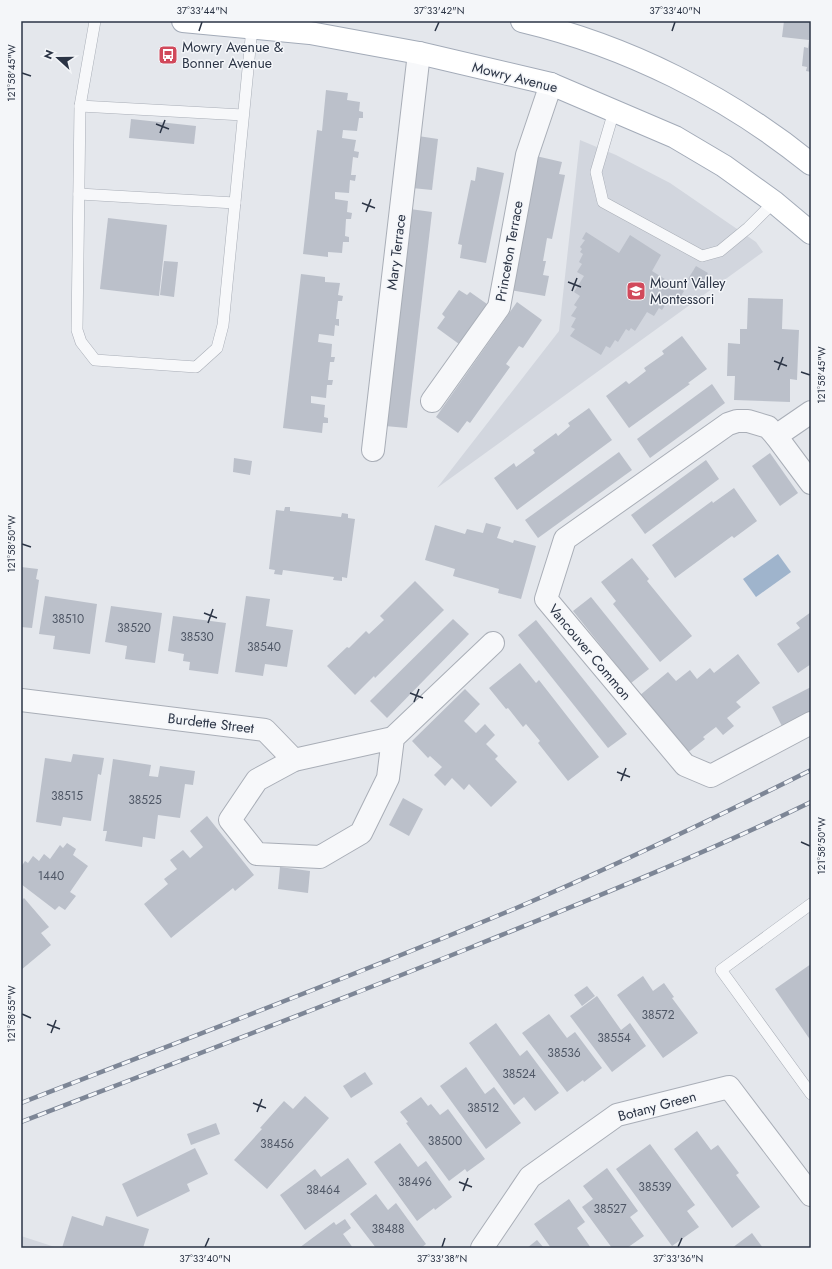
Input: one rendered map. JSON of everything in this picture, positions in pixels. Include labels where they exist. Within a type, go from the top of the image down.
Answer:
[{"type":"main road","name":"Mowry Avenue","points":[[183,21],[310,33],[419,53],[551,84],[675,137],[724,166],[774,202],[811,233]]},
{"type":"main road","points":[[522,21],[586,39],[646,62],[718,100],[783,142],[811,164]]},
{"type":"street","name":"Mary Terrace","points":[[373,450],[419,53]]},
{"type":"street","name":"Princeton Terrace","points":[[432,401],[499,307],[527,155],[551,84]]},
{"type":"street","points":[[811,412],[776,436],[811,483]]},
{"type":"street","name":"Vancouver Common","points":[[776,436],[768,427],[748,421],[737,421],[728,424],[565,539],[546,599],[685,766],[711,776],[811,723]]},
{"type":"street","points":[[393,738],[388,778],[361,833],[320,857],[257,854],[230,820],[257,780],[294,760],[393,738],[493,643]]},
{"type":"street","name":"Burdette Street","points":[[21,702],[265,730],[294,760]]},
{"type":"street","name":"Botany Green","points":[[482,1248],[530,1177],[617,1115],[729,1087],[811,1195]]},
{"type":"lane","points":[[95,21],[80,106],[77,330],[81,342],[94,360],[196,367],[217,348],[223,325],[252,28]]},
{"type":"lane","points":[[80,106],[244,116]]},
{"type":"lane","points":[[614,111],[596,172],[602,202],[702,256],[720,251],[748,228],[774,202]]},
{"type":"lane","points":[[79,194],[235,203]]},
{"type":"lane","points":[[811,904],[721,970],[811,1094]]},
{"type":"shaded area","name":"Mount Valley Montessori","points":[[580,140],[616,155],[670,183],[756,242],[763,252],[437,488],[559,331]]},
{"type":"shaded area","points":[[21,1236],[58,1248],[21,1248]]},
{"type":"water","points":[[778,554],[791,572],[756,597],[743,579]]},
{"type":"building","points":[[784,21],[811,21],[811,72],[806,71],[807,67],[802,66],[804,47],[808,48],[809,40],[782,37]]},
{"type":"building","points":[[326,90],[348,93],[347,100],[360,102],[359,111],[363,112],[363,118],[359,118],[357,131],[343,130],[342,138],[356,140],[354,151],[359,152],[358,158],[353,157],[351,175],[356,175],[355,181],[350,180],[349,193],[335,192],[335,199],[348,201],[347,212],[352,213],[351,219],[346,219],[345,236],[349,237],[349,242],[343,242],[342,253],[328,252],[328,257],[303,254],[317,130],[322,131]]},
{"type":"building","points":[[131,119],[196,126],[194,144],[129,138]]},
{"type":"building","points":[[418,136],[438,139],[432,190],[412,188]]},
{"type":"building","points":[[536,156],[562,162],[559,174],[565,175],[552,239],[547,238],[543,261],[546,261],[543,275],[549,276],[545,296],[510,290]]},
{"type":"building","points":[[477,167],[504,173],[486,263],[460,258],[462,245],[458,244],[471,180],[475,181]]},
{"type":"building","points":[[410,209],[432,212],[407,428],[385,426]]},
{"type":"building","points":[[108,218],[167,225],[159,296],[100,289]]},
{"type":"building","points":[[586,232],[619,253],[630,235],[661,255],[652,271],[684,291],[681,296],[679,294],[671,304],[667,302],[662,310],[659,308],[654,316],[647,312],[635,331],[631,328],[629,331],[626,329],[618,342],[615,340],[610,348],[606,346],[601,355],[570,336],[575,329],[571,327],[576,318],[571,316],[577,307],[574,305],[580,296],[574,292],[584,276],[577,272],[582,264],[579,262],[583,254],[580,252],[582,249],[580,247],[585,240],[582,239]]},
{"type":"building","points":[[164,261],[178,262],[174,297],[160,295]]},
{"type":"building","points":[[696,266],[708,273],[700,286],[688,279]]},
{"type":"building","points":[[301,274],[325,277],[325,282],[340,283],[338,295],[343,296],[342,301],[338,301],[336,319],[339,319],[339,326],[335,325],[334,336],[319,334],[318,342],[332,344],[331,357],[335,357],[334,362],[330,362],[328,380],[333,380],[332,385],[327,385],[326,398],[311,396],[311,403],[325,405],[324,417],[328,418],[328,423],[323,423],[322,433],[283,428]]},
{"type":"building","points":[[459,290],[467,295],[470,292],[487,304],[459,344],[437,328],[445,317],[442,314]]},
{"type":"building","points":[[748,298],[783,299],[782,329],[799,330],[797,380],[790,379],[790,402],[734,400],[735,376],[727,376],[728,343],[740,344],[740,329],[747,329]]},
{"type":"building","points":[[517,302],[542,320],[523,348],[519,346],[506,364],[510,367],[470,423],[467,421],[458,433],[436,417]]},
{"type":"building","points":[[682,336],[707,369],[688,383],[690,384],[629,428],[606,396],[626,381],[629,384],[646,371],[644,368],[664,354],[662,351]]},
{"type":"building","points":[[712,384],[725,403],[650,458],[637,439]]},
{"type":"building","points":[[589,408],[612,440],[517,510],[494,478],[514,463],[516,467],[535,453],[533,450],[556,433],[558,436],[570,426],[568,423]]},
{"type":"building","points":[[619,452],[632,470],[538,538],[525,520]]},
{"type":"building","points":[[770,453],[798,493],[780,506],[752,466]]},
{"type":"building","points":[[234,458],[252,461],[250,475],[233,472]]},
{"type":"building","points":[[706,460],[719,479],[645,534],[631,515]]},
{"type":"building","points":[[734,488],[757,521],[734,538],[732,536],[675,578],[652,545],[712,501],[713,503]]},
{"type":"building","points":[[285,507],[290,507],[290,511],[341,517],[342,513],[348,514],[348,518],[355,519],[347,578],[342,577],[342,581],[333,580],[334,577],[283,570],[282,575],[274,574],[275,570],[269,569],[276,510],[284,511]]},
{"type":"building","points":[[486,523],[501,527],[497,538],[513,543],[514,540],[536,546],[521,599],[498,593],[499,589],[453,576],[455,569],[425,560],[435,525],[465,534],[467,529],[483,533]]},
{"type":"building","points":[[632,558],[649,579],[647,581],[692,636],[660,662],[613,604],[616,601],[601,582]]},
{"type":"building","points":[[21,567],[38,569],[36,579],[39,580],[32,628],[21,627]]},
{"type":"building","points":[[415,581],[444,610],[375,678],[374,676],[355,695],[327,666],[347,647],[349,648],[366,631],[369,634],[384,620],[380,616]]},
{"type":"building","points":[[45,596],[97,604],[90,654],[53,649],[55,636],[39,634]]},
{"type":"building","points":[[246,596],[270,599],[266,626],[293,630],[287,667],[265,664],[263,676],[235,672]]},
{"type":"building","points":[[591,597],[649,669],[631,683],[573,611]]},
{"type":"building","points":[[111,606],[162,613],[155,663],[125,659],[127,646],[105,642]]},
{"type":"building","points":[[811,612],[811,664],[798,673],[777,644],[800,628],[796,623]]},
{"type":"building","points":[[173,616],[226,623],[218,674],[189,670],[190,662],[183,661],[184,654],[168,651]]},
{"type":"building","points":[[453,619],[469,634],[387,718],[370,701]]},
{"type":"building","points":[[536,620],[627,734],[608,748],[518,635]]},
{"type":"building","points":[[738,654],[760,683],[736,702],[741,707],[727,718],[734,726],[723,735],[716,727],[703,737],[705,739],[686,754],[639,696],[668,672],[676,681],[690,670],[697,679],[710,668],[714,673]]},
{"type":"building","points":[[520,663],[536,683],[539,680],[599,757],[568,781],[538,743],[540,741],[526,724],[523,727],[489,688]]},
{"type":"building","points":[[811,687],[811,713],[783,728],[772,707]]},
{"type":"building","points":[[465,689],[480,704],[464,721],[476,733],[485,724],[495,735],[486,744],[498,756],[495,759],[517,782],[491,807],[469,784],[464,790],[452,778],[445,786],[434,775],[442,767],[430,756],[428,758],[412,741]]},
{"type":"building","points":[[73,754],[104,758],[101,775],[98,774],[91,821],[63,817],[61,826],[36,822],[45,758],[71,762]]},
{"type":"building","points":[[113,759],[151,765],[149,776],[158,777],[160,766],[195,771],[193,785],[185,784],[180,818],[158,815],[155,839],[143,837],[142,847],[105,841],[107,831],[103,831]]},
{"type":"building","points":[[403,798],[423,809],[409,836],[389,825]]},
{"type":"building","points":[[207,816],[254,875],[235,891],[233,888],[171,938],[144,904],[168,884],[164,879],[177,869],[170,860],[183,850],[190,858],[203,847],[190,831]]},
{"type":"building","points":[[67,843],[76,849],[73,855],[88,866],[70,892],[76,896],[65,910],[59,906],[55,910],[21,884],[21,867],[25,861],[28,863],[33,856],[39,861],[44,854],[50,859],[60,845],[63,848]]},
{"type":"building","points":[[280,867],[310,871],[308,893],[278,889]]},
{"type":"building","points":[[24,898],[49,927],[41,933],[51,945],[21,970],[21,901]]},
{"type":"building","points":[[811,964],[811,1041],[775,989]]},
{"type":"building","points":[[643,976],[653,991],[664,983],[674,997],[672,998],[698,1033],[663,1058],[617,995]]},
{"type":"building","points":[[587,986],[595,996],[582,1006],[574,995]]},
{"type":"building","points":[[597,996],[621,1030],[630,1023],[646,1046],[612,1072],[570,1016]]},
{"type":"building","points":[[549,1014],[567,1038],[575,1032],[602,1068],[584,1082],[583,1080],[567,1092],[522,1033]]},
{"type":"building","points":[[496,1023],[520,1056],[527,1050],[559,1093],[535,1111],[524,1097],[514,1105],[469,1043]]},
{"type":"building","points":[[466,1067],[485,1094],[494,1087],[521,1123],[486,1149],[440,1086]]},
{"type":"building","points":[[365,1072],[373,1084],[351,1098],[343,1086]]},
{"type":"building","points":[[305,1096],[329,1118],[267,1189],[234,1160],[262,1129],[260,1128],[284,1101],[293,1109]]},
{"type":"building","points":[[421,1097],[428,1106],[431,1104],[440,1115],[448,1109],[485,1159],[467,1172],[465,1169],[449,1181],[406,1123],[408,1122],[400,1112]]},
{"type":"building","points":[[216,1123],[220,1134],[191,1145],[187,1134]]},
{"type":"building","points":[[697,1131],[711,1150],[718,1145],[739,1173],[736,1175],[760,1207],[732,1228],[674,1149]]},
{"type":"building","points":[[400,1143],[418,1167],[426,1161],[452,1197],[417,1221],[374,1162]]},
{"type":"building","points":[[650,1144],[695,1205],[687,1211],[699,1227],[672,1246],[616,1169]]},
{"type":"building","points":[[195,1148],[208,1174],[187,1184],[190,1191],[137,1217],[122,1184]]},
{"type":"building","points":[[348,1158],[367,1184],[305,1230],[280,1195],[315,1169],[321,1177]]},
{"type":"building","points":[[607,1168],[638,1211],[630,1217],[644,1236],[627,1248],[612,1248],[582,1207],[593,1199],[583,1186]]},
{"type":"building","points":[[376,1194],[388,1210],[396,1203],[426,1244],[421,1248],[376,1248],[350,1214]]},
{"type":"building","points":[[569,1199],[585,1222],[577,1228],[591,1248],[551,1248],[534,1224]]},
{"type":"building","points":[[72,1216],[103,1226],[106,1216],[149,1229],[143,1248],[62,1248]]},
{"type":"building","points":[[345,1219],[351,1228],[343,1234],[353,1248],[299,1248],[334,1222],[336,1225]]},
{"type":"building","points":[[752,1233],[763,1248],[732,1248]]},
{"type":"building","points":[[537,1240],[544,1248],[527,1248]]},
{"type":"railway","points":[[21,1103],[330,983],[514,909],[664,842],[811,770]]},
{"type":"railway","points":[[21,1122],[359,992],[557,913],[643,878],[811,802]]},
{"type":"place","name":"Mowry Avenue & Bonner Avenue","points":[[168,55]]},
{"type":"place","name":"Mount Valley Montessori","points":[[636,291]]}]
